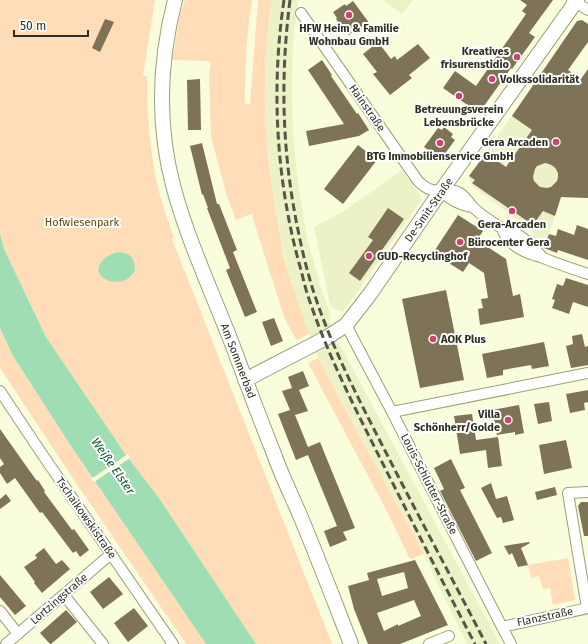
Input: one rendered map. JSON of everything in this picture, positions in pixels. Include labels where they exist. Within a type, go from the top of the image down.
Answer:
[{"type":"main road","name":"Am Sommerbad","points":[[175,0],[165,50],[162,92],[168,163],[174,189],[190,237],[274,455],[302,520],[351,644]]},
{"type":"main road","name":"De-Smit-Straße","points":[[246,380],[326,338],[346,325],[370,294],[575,1]]},
{"type":"street","points":[[575,1],[588,10]]},
{"type":"street","name":"Hainstraße","points":[[301,13],[418,181],[429,189],[441,191],[458,204],[473,207],[502,228],[506,238],[526,252],[588,274]]},
{"type":"street","name":"Louis-Schlutter-Straße","points":[[346,325],[512,644]]},
{"type":"street","points":[[392,412],[588,373]]},
{"type":"street","name":"Tschaikowskistraße","points":[[0,391],[172,644]]},
{"type":"street","points":[[588,492],[568,492],[588,608]]},
{"type":"street","name":"Lortzingstraße","points":[[6,644],[111,554]]},
{"type":"street","points":[[64,594],[103,644]]},
{"type":"street","name":"Flanzstraße","points":[[502,626],[588,608]]},
{"type":"street","points":[[0,611],[18,634]]},
{"type":"street","points":[[429,644],[449,636]]},
{"type":"shaded area","points":[[272,0],[298,0],[293,42],[292,90],[293,131],[297,176],[306,233],[320,285],[331,316],[329,321],[339,345],[500,644],[467,644],[417,539],[386,486],[318,358],[298,305],[286,263],[276,211],[265,123],[266,48]]},
{"type":"shaded area","points":[[383,0],[413,0],[402,14]]},
{"type":"shaded area","name":"Gera Arcaden","points":[[552,58],[580,79],[588,69],[588,198],[561,198],[544,248],[534,237],[532,231],[471,185],[469,176]]},
{"type":"shaded area","points":[[402,170],[422,199],[343,312],[335,309],[330,305],[314,227],[344,211]]},
{"type":"green space","name":"Hofwiesenpark","points":[[0,0],[155,0],[143,76],[147,76],[153,163],[159,192],[174,238],[172,239],[332,644],[256,644],[159,498],[126,455],[46,337],[4,249],[0,233]]},
{"type":"green space","points":[[185,0],[252,0],[247,39],[245,78],[245,104],[250,105],[258,0],[272,0],[266,63],[265,102],[268,154],[283,255],[309,334],[296,340],[284,317],[253,219],[253,214],[236,220],[227,196],[211,137],[209,74],[211,61],[172,60],[180,16]]},
{"type":"green space","points":[[0,328],[13,356],[71,446],[206,644],[186,644],[74,480],[0,368]]},
{"type":"green space","points":[[318,358],[424,554],[410,559],[383,504],[308,363]]},
{"type":"green space","points":[[568,558],[575,600],[553,605],[550,588],[543,589],[539,576],[531,578],[528,565]]},
{"type":"water","name":"Weiße Elster","points":[[0,233],[4,249],[46,337],[126,455],[159,498],[256,644],[206,644],[71,446],[13,356],[0,328]]},
{"type":"water","points":[[117,252],[128,254],[132,258],[134,261],[135,270],[130,277],[118,282],[106,279],[101,276],[99,272],[99,266],[103,260]]},
{"type":"pier","points":[[128,454],[130,458],[94,482],[91,479]]},
{"type":"building","points":[[520,0],[553,0],[529,33],[535,37],[479,113],[443,88],[455,71],[476,86],[526,14],[522,11],[527,5]]},
{"type":"building","name":"HFW Heim & Familie Wohnbau GmbH","points":[[353,1],[370,24],[358,32],[356,29],[349,35],[345,29],[343,30],[333,12],[345,4],[346,6]]},
{"type":"building","points":[[105,19],[114,22],[100,52],[92,48]]},
{"type":"building","name":"Gera Arcaden","points":[[582,20],[588,24],[588,42],[568,70],[581,79],[588,69],[588,198],[561,197],[555,216],[543,211],[533,225],[472,183],[475,180],[469,176],[486,153],[506,167],[532,130],[512,116],[577,21]],"holes":[[[545,163],[553,166],[558,173],[557,181],[551,187],[540,187],[534,181],[533,177],[535,169],[537,166]]]},
{"type":"building","points":[[378,42],[391,59],[395,56],[397,60],[418,44],[430,58],[409,75],[412,78],[390,95],[373,74],[377,72],[363,54]]},
{"type":"building","points":[[322,60],[332,75],[331,76],[369,130],[359,136],[309,146],[306,131],[344,124],[308,70]]},
{"type":"building","points":[[200,79],[201,130],[188,130],[187,80]]},
{"type":"building","name":"BTG Immobilienservice GmbH","points":[[444,127],[453,134],[451,137],[455,140],[441,159],[424,147],[438,128],[442,130]]},
{"type":"building","points":[[202,143],[217,204],[219,204],[237,250],[233,252],[257,312],[245,317],[226,270],[230,268],[203,194],[202,195],[190,146]]},
{"type":"building","points":[[358,145],[377,160],[343,204],[324,189]]},
{"type":"building","name":"GUD-Recyclinghof","points":[[388,208],[404,219],[360,281],[349,273],[373,240],[368,237]]},
{"type":"building","points":[[458,215],[483,231],[477,240],[506,259],[513,296],[520,294],[524,317],[480,325],[478,309],[483,308],[481,299],[488,298],[484,273],[469,263],[463,272],[433,253]]},
{"type":"building","points":[[577,225],[588,229],[588,260],[558,250],[557,253],[544,248],[549,234],[556,236],[558,229],[574,235]]},
{"type":"building","points":[[566,278],[588,285],[588,307],[573,302],[569,314],[552,308],[555,300],[552,299],[557,284],[563,286]]},
{"type":"building","name":"AOK Plus","points":[[446,290],[464,380],[420,388],[402,299]]},
{"type":"building","points":[[274,318],[283,341],[271,346],[262,322]]},
{"type":"building","points":[[582,334],[585,347],[588,346],[588,365],[571,368],[566,346],[573,344],[572,336]]},
{"type":"building","points":[[544,342],[549,366],[532,369],[531,365],[503,370],[503,375],[487,378],[482,354]]},
{"type":"building","points":[[303,371],[309,386],[299,390],[308,411],[295,415],[308,447],[320,442],[355,528],[343,532],[347,540],[330,547],[324,531],[337,526],[308,455],[296,460],[278,414],[290,410],[282,391],[292,388],[288,377]]},
{"type":"building","points":[[588,390],[588,402],[584,403],[585,410],[570,413],[566,394]]},
{"type":"building","points":[[549,402],[552,421],[538,424],[534,404]]},
{"type":"building","name":"Villa Schönherr/Golde","points":[[519,405],[524,433],[515,435],[515,432],[497,435],[492,410]]},
{"type":"building","points":[[472,414],[476,440],[498,437],[502,466],[488,468],[486,450],[460,454],[454,416]]},
{"type":"building","points":[[0,429],[37,481],[38,480],[45,491],[44,492],[89,550],[80,557],[76,551],[73,553],[42,512],[40,513],[15,478],[7,484],[0,473],[0,467],[4,464],[0,458]]},
{"type":"building","points":[[566,440],[572,468],[544,474],[539,445]]},
{"type":"building","points":[[451,459],[465,488],[460,490],[492,553],[476,561],[440,491],[444,489],[434,468]]},
{"type":"building","points":[[491,483],[496,499],[507,496],[514,520],[503,523],[501,517],[497,518],[481,488]]},
{"type":"building","points":[[555,487],[557,495],[537,500],[535,492]]},
{"type":"building","points":[[6,494],[11,501],[0,509],[0,499]]},
{"type":"building","points":[[581,502],[588,502],[588,536],[584,536],[578,506]]},
{"type":"building","points":[[530,543],[521,548],[528,565],[518,567],[512,553],[509,555],[504,546]]},
{"type":"building","points":[[44,548],[56,564],[62,560],[70,569],[42,593],[24,567],[37,558],[35,555]]},
{"type":"building","points":[[415,560],[448,625],[400,644],[368,644],[354,609],[348,586],[369,580],[367,573]],"holes":[[[404,572],[408,588],[382,596],[377,579]],[[414,600],[421,616],[398,626],[398,624],[384,631],[377,613]]]},
{"type":"building","points":[[0,575],[26,606],[15,615],[0,597]]},
{"type":"building","points":[[109,577],[123,594],[103,609],[90,592]]},
{"type":"building","points":[[134,608],[148,626],[128,642],[114,623]]},
{"type":"building","points":[[66,610],[77,622],[50,644],[40,633]]},
{"type":"railway","points":[[284,0],[278,66],[278,132],[285,198],[291,231],[307,293],[333,362],[354,406],[475,644]]},
{"type":"railway","points":[[290,0],[284,87],[286,144],[293,201],[301,245],[311,283],[331,338],[363,407],[486,644]]},
{"type":"place","name":"HFW Heim & Familie Wohnbau GmbH","points":[[349,15]]},
{"type":"place","name":"Kreatives frisurenstidio","points":[[517,57]]},
{"type":"place","name":"Volkssolidarität","points":[[492,79]]},
{"type":"place","name":"Betreuungsverein Lebensbrücke","points":[[459,96]]},
{"type":"place","name":"Gera Arcaden","points":[[556,142]]},
{"type":"place","name":"BTG Immobilienservice GmbH","points":[[440,143]]},
{"type":"place","name":"Gera-Arcaden","points":[[512,211]]},
{"type":"place","name":"Bürocenter Gera","points":[[460,242]]},
{"type":"place","name":"GUD-Recyclinghof","points":[[369,256]]},
{"type":"place","name":"AOK Plus","points":[[433,339]]},
{"type":"place","name":"Villa Schönherr/Golde","points":[[508,420]]}]
